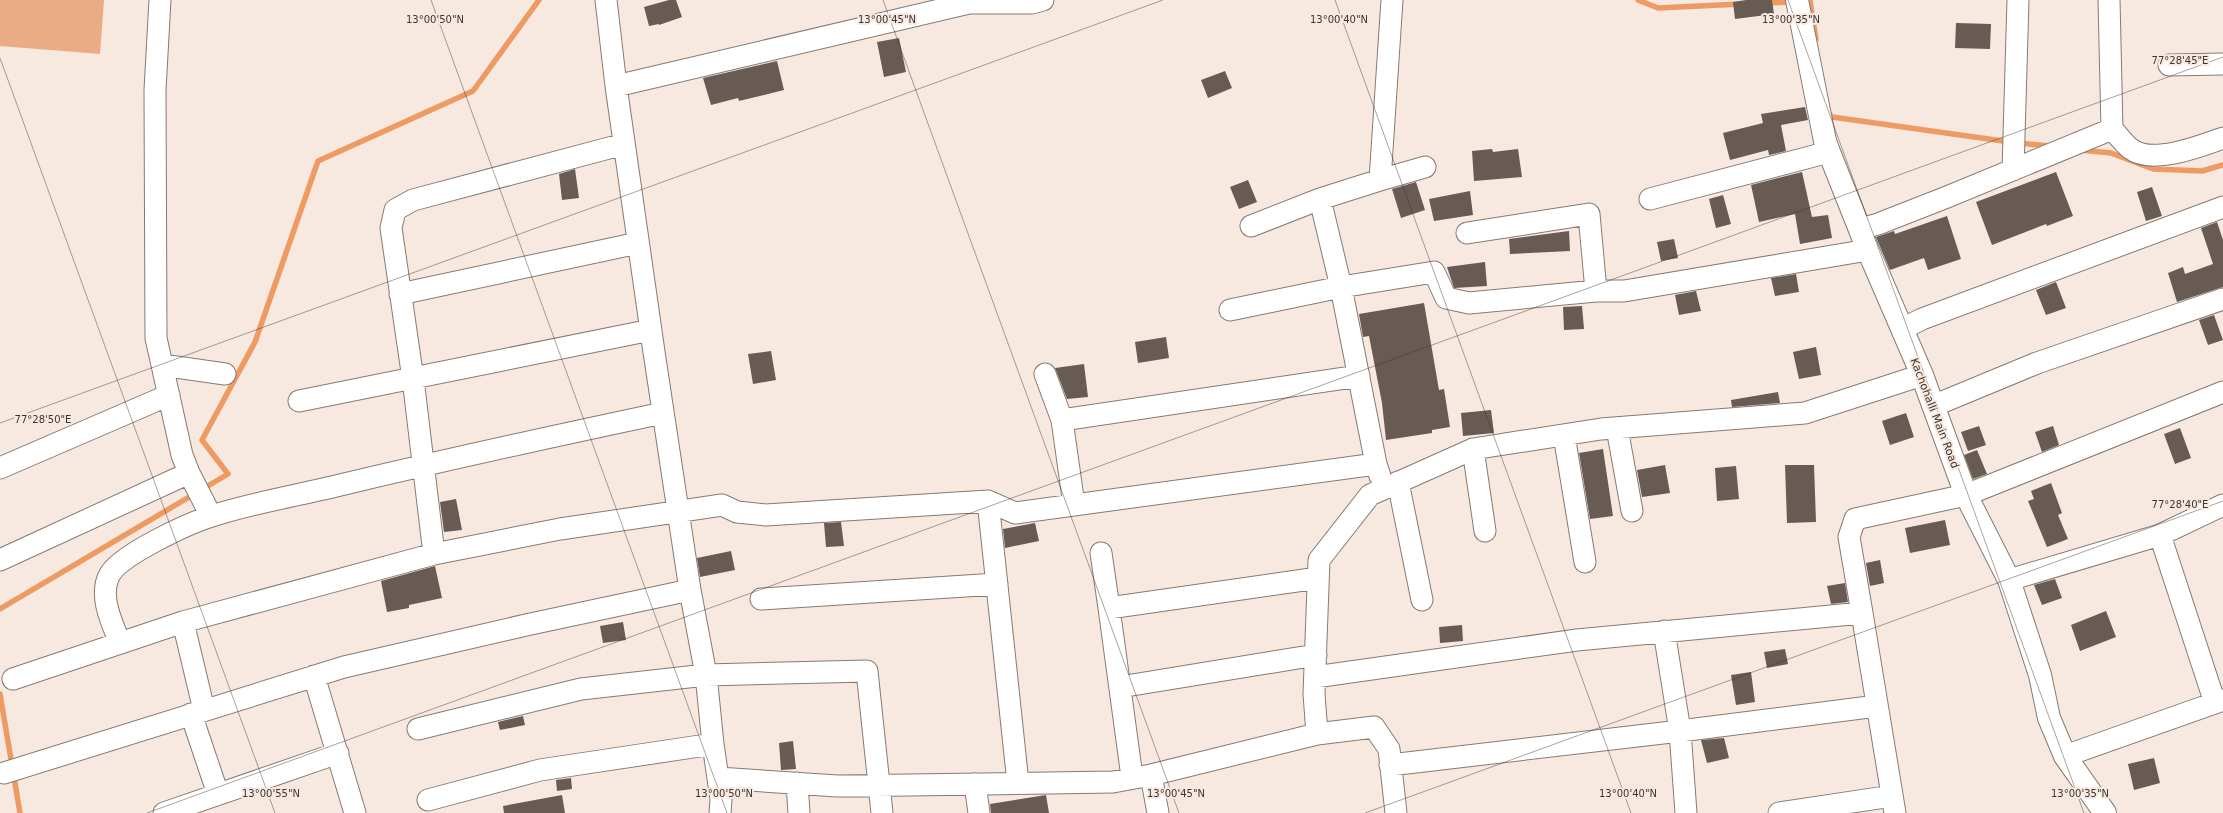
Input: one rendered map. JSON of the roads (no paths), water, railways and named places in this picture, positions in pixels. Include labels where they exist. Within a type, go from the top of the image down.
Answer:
[{"type":"street","points":[[160,0],[155,90],[156,338],[182,455],[199,493]]},
{"type":"street","points":[[607,0],[616,86],[638,243],[690,590],[706,674],[713,744],[721,799],[720,813]]},
{"type":"street","points":[[616,86],[968,4],[1032,3],[1043,0]]},
{"type":"street","points":[[1380,180],[1392,0]]},
{"type":"street","name":"Kachohalli Main Road","points":[[1797,0],[1826,141],[1830,152],[1868,250],[1922,375],[1932,406],[1966,495],[2009,580],[2040,675],[2049,718],[2065,756],[2105,813]]},
{"type":"street","points":[[2013,170],[2018,0]]},
{"type":"street","points":[[2109,0],[2112,128],[2132,150],[2153,156],[2198,147],[2223,138]]},
{"type":"street","points":[[2169,66],[2223,64]]},
{"type":"street","points":[[1860,229],[1878,224],[2013,170],[2112,128]]},
{"type":"street","points":[[434,554],[422,465],[413,379],[392,228],[395,210],[413,200],[624,144]]},
{"type":"street","points":[[1650,199],[1830,152]]},
{"type":"street","points":[[1251,226],[1320,199],[1380,180],[1425,168]]},
{"type":"street","points":[[1320,199],[1341,287],[1376,464],[1391,485],[1422,600]]},
{"type":"street","points":[[1902,329],[1922,319],[2223,207]]},
{"type":"street","points":[[1467,233],[1589,214],[1596,292]]},
{"type":"street","points":[[400,294],[638,243]]},
{"type":"street","points":[[1230,310],[1341,287],[1434,272],[1446,298],[1469,303],[1624,291],[1868,250]]},
{"type":"street","points":[[1932,406],[2037,363],[2223,299]]},
{"type":"street","points":[[299,401],[651,330]]},
{"type":"street","points":[[162,365],[226,374]]},
{"type":"street","points":[[1045,374],[1062,420],[1074,505]]},
{"type":"street","points":[[1317,734],[1315,677],[1318,560],[1370,495],[1473,449],[1617,428],[1805,413],[1922,375]]},
{"type":"street","points":[[1062,420],[1359,376]]},
{"type":"street","points":[[1779,813],[1893,805],[1849,537],[1855,519],[1966,495],[2223,392]]},
{"type":"street","points":[[0,468],[169,395]]},
{"type":"street","points":[[0,560],[199,493],[422,465],[663,413]]},
{"type":"street","points":[[1617,428],[1632,511]]},
{"type":"street","points":[[1564,435],[1585,562]]},
{"type":"street","points":[[1473,449],[1485,531]]},
{"type":"street","points":[[13,679],[183,622],[434,554],[560,529],[678,510],[722,505],[737,512],[766,515],[988,501],[1015,513],[1376,464]]},
{"type":"street","points":[[120,643],[110,617],[105,591],[110,574],[123,560],[139,551],[199,493]]},
{"type":"street","points":[[988,501],[1018,783]]},
{"type":"street","points":[[2009,580],[2160,535],[2223,505]]},
{"type":"street","points":[[2065,756],[2219,702],[2160,535]]},
{"type":"street","points":[[1101,553],[1120,687],[1141,776],[1158,813]]},
{"type":"street","points":[[1109,608],[1318,578]]},
{"type":"street","points":[[761,599],[997,584]]},
{"type":"street","points":[[13,770],[314,676],[518,627],[690,590]]},
{"type":"street","points":[[1315,677],[1577,640],[1862,613]]},
{"type":"street","points":[[183,622],[197,712],[218,794]]},
{"type":"street","points":[[1664,631],[1680,731],[1686,813]]},
{"type":"street","points":[[1120,687],[1316,655]]},
{"type":"street","points":[[418,729],[581,689],[706,674],[867,671],[882,813]]},
{"type":"street","points":[[314,676],[355,813]]},
{"type":"street","points":[[1390,764],[1680,731],[1877,706]]},
{"type":"street","points":[[718,778],[797,783],[879,785],[1113,782],[1317,734],[1374,727],[1388,749],[1396,813]]},
{"type":"street","points":[[428,800],[540,770],[713,744]]},
{"type":"street","points":[[164,813],[338,753]]},
{"type":"street","points":[[797,783],[799,813]]},
{"type":"street","points":[[975,784],[979,813]]},
{"type":"waterway","points":[[0,609],[228,474],[202,440],[255,342],[318,161],[473,91],[539,0]]},
{"type":"waterway","points":[[1638,0],[1658,8],[1741,4]]},
{"type":"waterway","points":[[1801,2],[1810,1],[1816,39]]},
{"type":"waterway","points":[[1765,3],[1793,2]]},
{"type":"waterway","points":[[1827,111],[1832,117],[2010,142]]},
{"type":"waterway","points":[[2018,143],[2049,146]]},
{"type":"waterway","points":[[2080,150],[2111,153],[2153,169],[2202,171],[2223,165]]},
{"type":"waterway","points":[[0,694],[20,813]]}]
